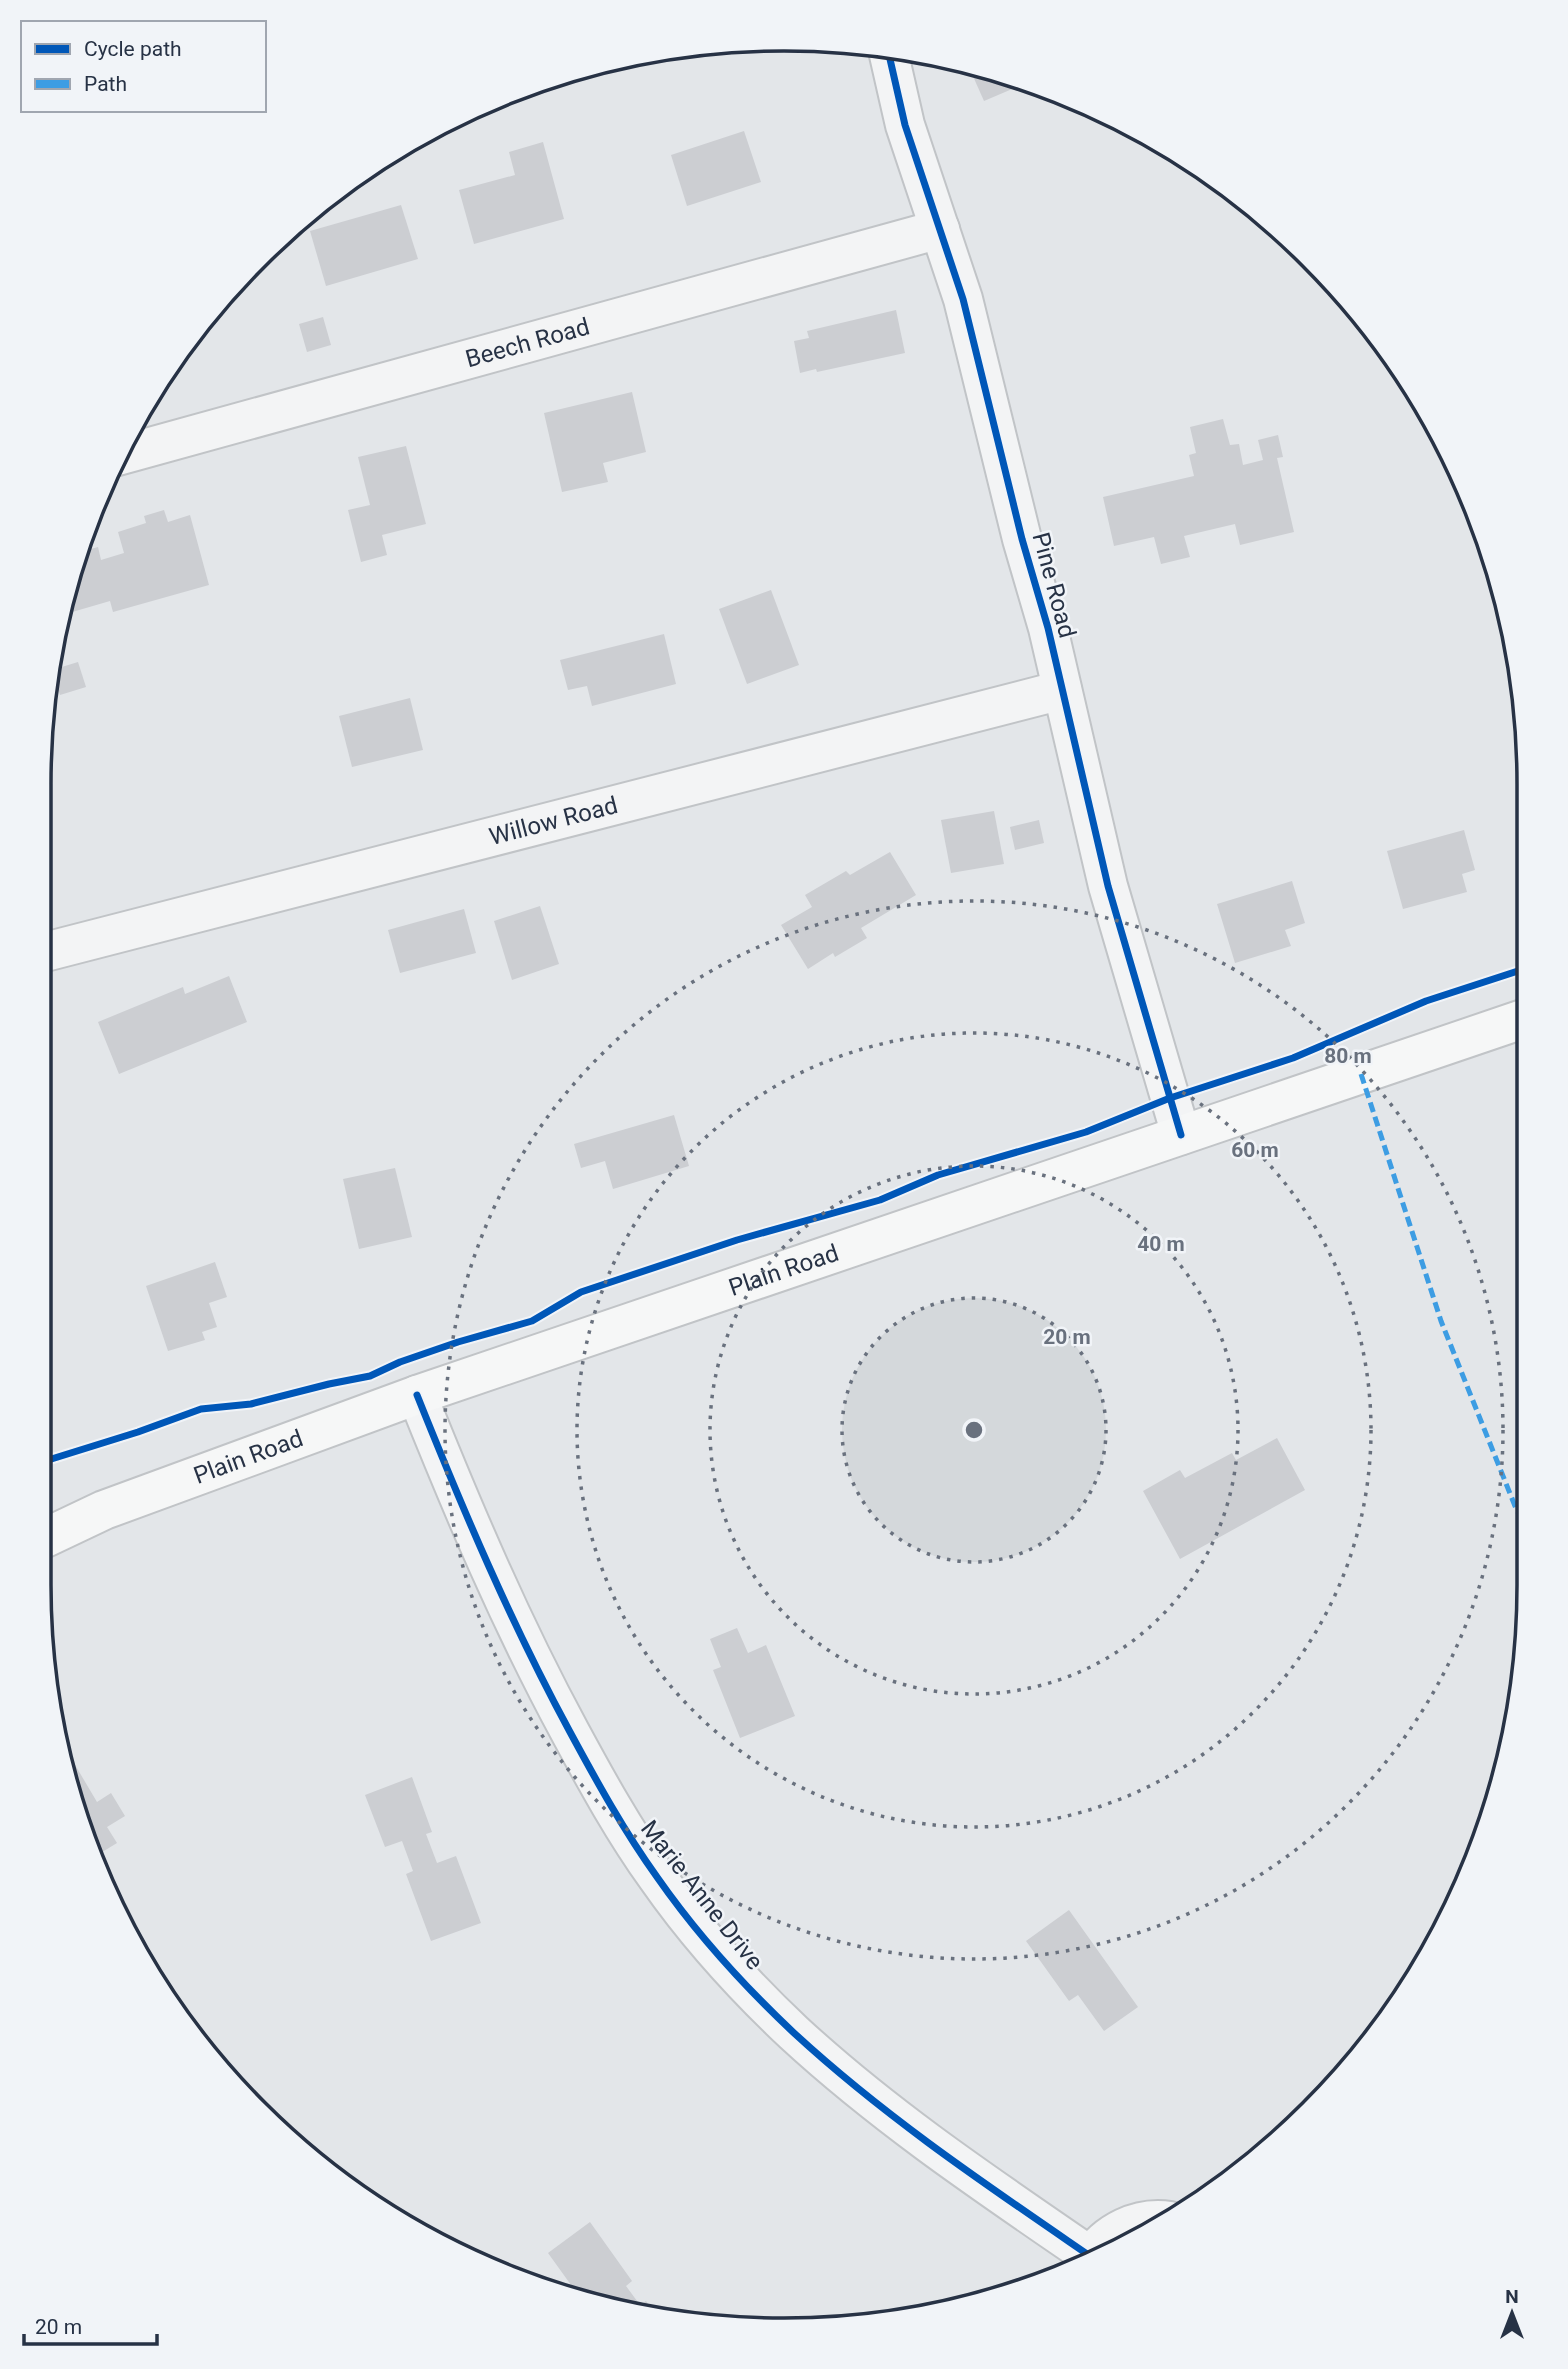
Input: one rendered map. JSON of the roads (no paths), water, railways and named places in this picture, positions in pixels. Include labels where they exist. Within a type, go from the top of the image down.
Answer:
[{"type":"main road","name":"Plain Road","points":[[51,1535],[104,1510],[416,1395],[1517,1021]]},
{"type":"street","name":"Pine Road","points":[[890,59],[905,125],[963,299],[1021,539],[1048,628],[1108,886],[1181,1135]]},
{"type":"street","name":"Beech Road","points":[[130,453],[940,229]]},
{"type":"street","name":"Willow Road","points":[[51,950],[1062,690]]},
{"type":"street","name":"Marie Anne Drive","points":[[416,1395],[465,1517],[519,1633],[619,1820],[657,1878],[698,1930],[792,2031],[843,2077],[960,2166],[1083,2254]]},
{"type":"street","name":"Marie Anne Drive","points":[[1100,2247],[1108,2238],[1130,2225],[1149,2221]]}]
